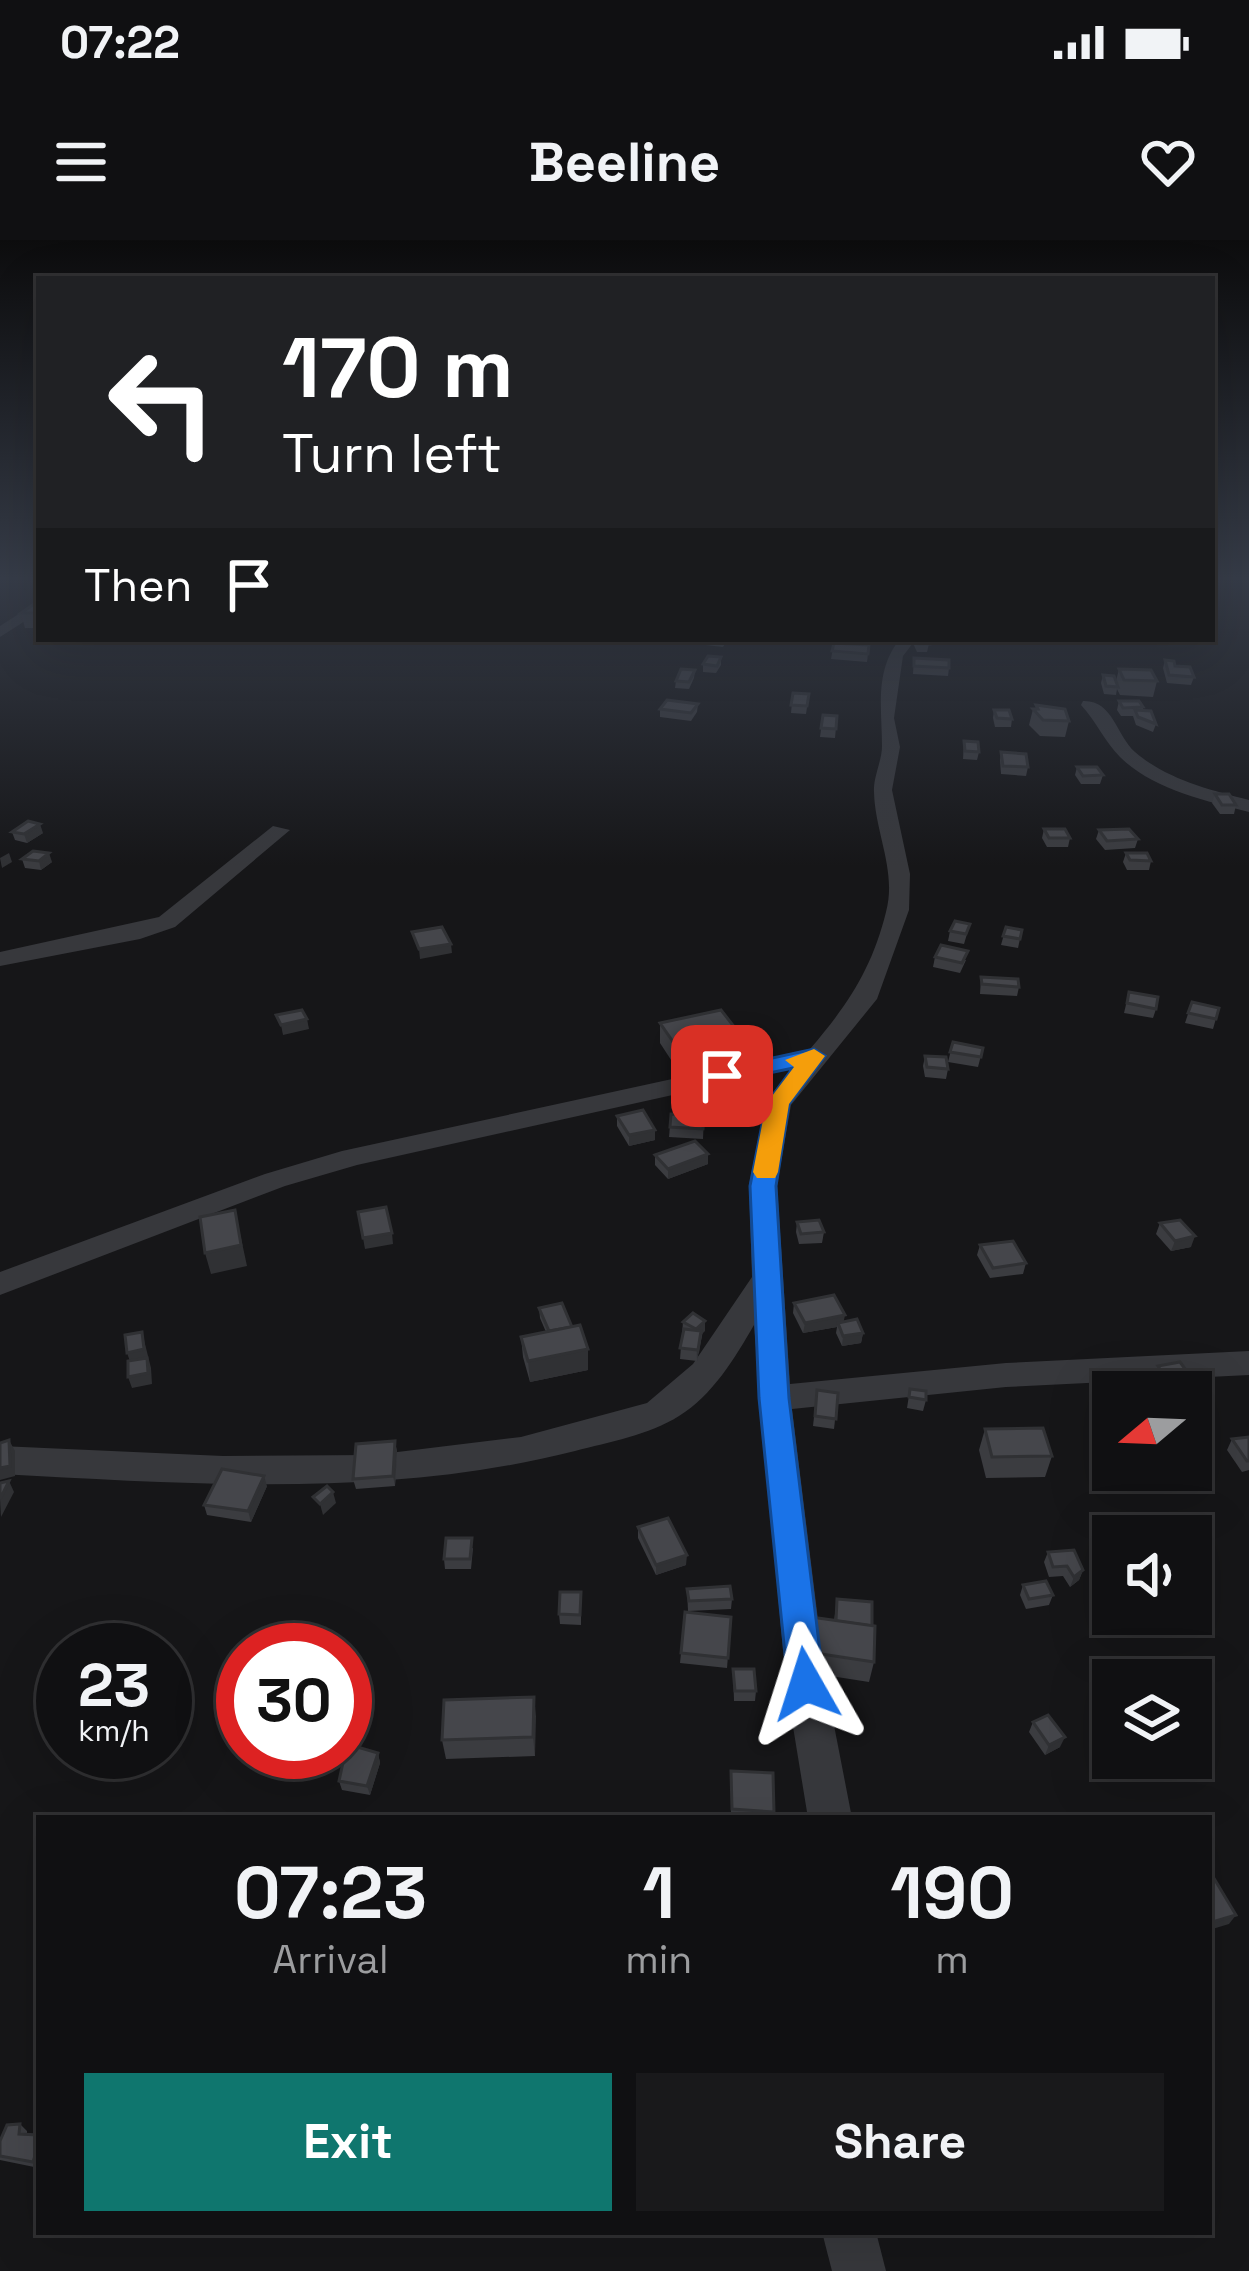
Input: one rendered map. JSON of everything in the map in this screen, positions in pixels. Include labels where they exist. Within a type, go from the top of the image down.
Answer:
[{"type":"street","points":[[829,1815],[806,1684],[774,1398],[763,1186],[778,1104],[865,999],[898,910],[900,874],[883,790],[891,747],[886,718],[893,676]]},
{"type":"street","points":[[1088,705],[1111,722],[1119,744],[1142,764],[1196,790],[1249,806]]},
{"type":"street","points":[[0,959],[140,932],[167,922],[280,830]]},
{"type":"street","points":[[0,1284],[275,1180],[352,1157],[814,1056]]},
{"type":"street","points":[[0,1460],[275,1474],[412,1464],[558,1444],[629,1423],[676,1402],[711,1363],[770,1274]]},
{"type":"street","points":[[774,1398],[1006,1375],[1249,1363]]},
{"type":"street","points":[[850,2235],[859,2271]]},
{"type":"building","points":[[1103,676],[1114,676],[1118,687],[1106,686]]},
{"type":"building","points":[[1122,676],[1154,676],[1157,681],[1124,680]]},
{"type":"building","points":[[793,693],[809,694],[807,706],[791,705]]},
{"type":"building","points":[[667,700],[698,704],[691,713],[660,709]]},
{"type":"building","points":[[1119,701],[1139,701],[1143,707],[1123,708]]},
{"type":"building","points":[[1036,705],[1065,709],[1069,721],[1043,720],[1033,709],[1038,709]]},
{"type":"building","points":[[994,710],[1009,710],[1012,719],[997,718]]},
{"type":"building","points":[[1135,710],[1151,711],[1156,724],[1138,717]]},
{"type":"building","points":[[823,715],[837,716],[836,729],[821,728]]},
{"type":"building","points":[[964,741],[978,742],[979,752],[965,751]]},
{"type":"building","points":[[1001,752],[1026,754],[1028,767],[1003,766]]},
{"type":"building","points":[[1077,767],[1097,767],[1103,775],[1083,776]]},
{"type":"building","points":[[1215,794],[1229,794],[1236,805],[1222,805]]},
{"type":"building","points":[[28,821],[40,824],[24,834],[12,832]]},
{"type":"building","points":[[1044,829],[1065,829],[1070,838],[1049,838]]},
{"type":"building","points":[[1129,829],[1138,839],[1107,841],[1099,830]]},
{"type":"building","points":[[33,851],[49,853],[39,861],[22,859]]},
{"type":"building","points":[[1126,853],[1147,853],[1151,861],[1130,860]]},
{"type":"building","points":[[955,921],[970,924],[966,934],[950,931]]},
{"type":"building","points":[[442,927],[451,944],[419,949],[412,932]]},
{"type":"building","points":[[1006,927],[1022,930],[1020,939],[1003,936]]},
{"type":"building","points":[[941,945],[968,951],[962,963],[935,957]]},
{"type":"building","points":[[981,977],[1018,979],[1019,987],[982,984]]},
{"type":"building","points":[[1129,992],[1158,997],[1156,1009],[1127,1003]]},
{"type":"building","points":[[1192,1002],[1219,1008],[1216,1019],[1188,1013]]},
{"type":"building","points":[[302,1010],[307,1019],[281,1025],[276,1015]]},
{"type":"building","points":[[721,1010],[739,1033],[676,1046],[660,1023]]},
{"type":"building","points":[[953,1042],[983,1048],[981,1057],[950,1052]]},
{"type":"building","points":[[925,1056],[946,1057],[948,1069],[927,1067]]},
{"type":"building","points":[[643,1110],[655,1130],[629,1135],[617,1116]]},
{"type":"building","points":[[671,1114],[704,1116],[703,1129],[670,1127]]},
{"type":"building","points":[[695,1141],[708,1154],[668,1169],[655,1155]]},
{"type":"building","points":[[386,1207],[392,1233],[363,1238],[358,1212]]},
{"type":"building","points":[[235,1210],[241,1245],[205,1253],[200,1217]]},
{"type":"building","points":[[819,1220],[824,1232],[801,1234],[797,1222]]},
{"type":"building","points":[[1180,1220],[1195,1236],[1175,1241],[1160,1223]]},
{"type":"building","points":[[1013,1241],[1026,1263],[993,1268],[980,1245]]},
{"type":"building","points":[[834,1295],[845,1315],[805,1323],[794,1303]]},
{"type":"building","points":[[562,1303],[572,1327],[549,1331],[539,1308]]},
{"type":"building","points":[[693,1313],[705,1321],[696,1329],[683,1322]]},
{"type":"building","points":[[857,1319],[863,1333],[843,1336],[838,1323]]},
{"type":"building","points":[[580,1325],[588,1349],[528,1361],[521,1337]]},
{"type":"building","points":[[684,1329],[701,1331],[698,1350],[680,1348]]},
{"type":"building","points":[[142,1332],[144,1349],[127,1353],[125,1335]]},
{"type":"building","points":[[147,1358],[148,1373],[128,1377],[128,1361]]},
{"type":"building","points":[[1180,1362],[1187,1371],[1161,1371],[1158,1366]]},
{"type":"building","points":[[910,1389],[926,1391],[926,1400],[909,1397]]},
{"type":"building","points":[[817,1390],[838,1393],[836,1419],[815,1416]]},
{"type":"building","points":[[1043,1428],[1052,1456],[992,1457],[985,1429]]},
{"type":"building","points":[[1249,1437],[1249,1461],[1247,1461],[1232,1439]]},
{"type":"building","points":[[9,1440],[10,1466],[0,1468],[0,1443]]},
{"type":"building","points":[[395,1441],[393,1476],[353,1479],[356,1444]]},
{"type":"building","points":[[222,1469],[264,1476],[248,1511],[204,1505]]},
{"type":"building","points":[[327,1486],[333,1492],[320,1504],[313,1497]]},
{"type":"building","points":[[668,1518],[687,1555],[656,1565],[638,1527]]},
{"type":"building","points":[[446,1538],[472,1538],[470,1559],[444,1559]]},
{"type":"building","points":[[1074,1550],[1083,1570],[1074,1577],[1067,1566],[1053,1567],[1048,1552]]},
{"type":"building","points":[[1046,1581],[1053,1595],[1029,1599],[1023,1585]]},
{"type":"building","points":[[730,1586],[732,1599],[689,1601],[687,1589]]},
{"type":"building","points":[[560,1592],[581,1592],[580,1615],[559,1614]]},
{"type":"building","points":[[837,1599],[872,1602],[872,1626],[836,1621]]},
{"type":"building","points":[[685,1612],[731,1617],[728,1658],[681,1653]]},
{"type":"building","points":[[811,1617],[875,1626],[874,1662],[808,1652]]},
{"type":"building","points":[[733,1669],[754,1669],[756,1691],[735,1691]]},
{"type":"building","points":[[534,1697],[533,1737],[442,1740],[444,1700]]},
{"type":"building","points":[[1048,1715],[1065,1737],[1049,1745],[1033,1722]]},
{"type":"building","points":[[731,1771],[773,1773],[774,1812],[732,1809]]},
{"type":"building","points":[[339,1779],[369,1779],[367,1786]]},
{"type":"building","points":[[1212,1875],[1236,1915],[1212,1922]]},
{"type":"building","points":[[20,2124],[19,2134],[36,2135],[33,2162],[0,2156],[7,2125]]},
{"type":"slow traffic","points":[[766,1172],[778,1104],[814,1056],[796,1060]]},
{"type":"route","points":[[722,1076],[814,1056],[778,1104],[763,1186],[774,1398],[806,1684]]}]
